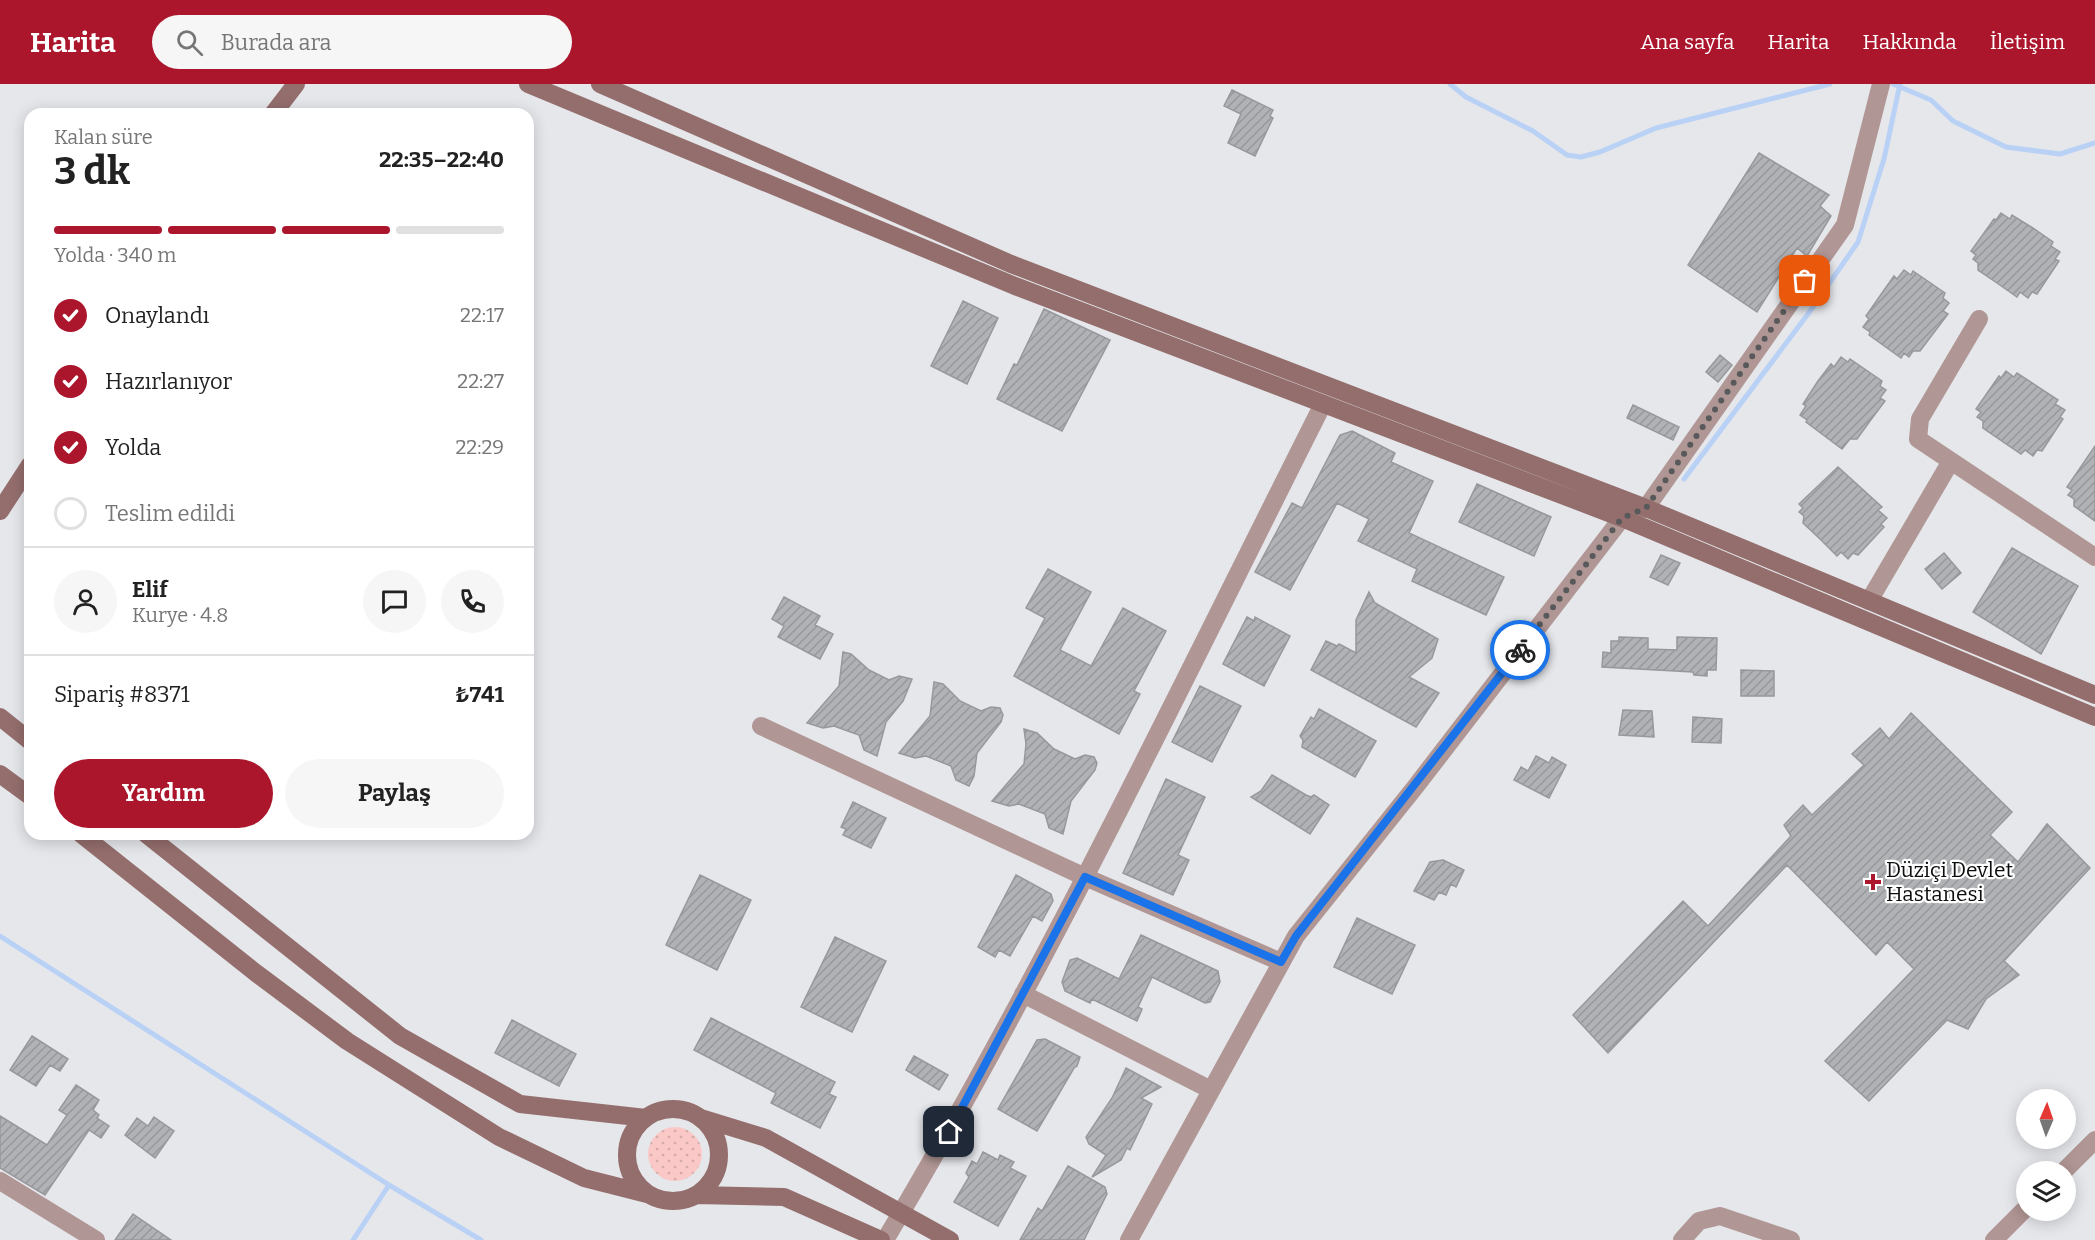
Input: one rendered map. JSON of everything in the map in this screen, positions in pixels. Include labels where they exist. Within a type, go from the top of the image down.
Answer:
[{"type":"main road","points":[[278,108],[296,84]]},
{"type":"main road","points":[[528,84],[1015,286],[1622,518],[2095,717]]},
{"type":"main road","points":[[600,84],[1011,264],[1646,508],[2095,695]]},
{"type":"main road","points":[[0,511],[24,474]]},
{"type":"main road","points":[[0,717],[24,736]]},
{"type":"main road","points":[[0,774],[24,792]]},
{"type":"main road","points":[[88,840],[256,974],[347,1041],[499,1137],[584,1178],[672,1202],[697,1195],[784,1197],[883,1240]]},
{"type":"main road","points":[[154,840],[400,1036],[470,1076],[520,1104],[646,1118]]},
{"type":"main road","points":[[647,1194],[633,1179],[627,1161],[631,1135],[646,1118],[666,1109],[678,1110],[766,1138],[902,1211],[950,1240]]},
{"type":"main road","points":[[697,1195],[714,1177],[719,1151],[712,1133],[701,1118]]},
{"type":"street","points":[[1129,1240],[1296,936],[1416,786],[1622,518],[1646,508],[1845,225],[1880,86]]},
{"type":"street","points":[[1979,319],[1920,419],[1918,439],[2095,557]]},
{"type":"street","points":[[883,1240],[960,1113],[1085,877],[1323,404]]},
{"type":"street","points":[[1869,601],[1951,461]]},
{"type":"street","points":[[761,726],[1085,877],[1281,962]]},
{"type":"street","points":[[1023,994],[1211,1090]]},
{"type":"street","points":[[2074,1161],[2095,1140]]},
{"type":"street","points":[[0,1181],[96,1240]]},
{"type":"street","points":[[1682,1240],[1699,1221],[1720,1216],[1791,1240]]},
{"type":"street","points":[[1994,1240],[2016,1218]]},
{"type":"shaded area","points":[[675,1127],[685,1129],[694,1135],[700,1144],[702,1154],[700,1164],[694,1173],[685,1179],[675,1181],[665,1179],[656,1173],[650,1164],[648,1154],[650,1144],[656,1135],[665,1129]]},
{"type":"building","points":[[1232,90],[1273,110],[1270,116],[1273,118],[1255,156],[1228,143],[1241,114],[1224,106]]},
{"type":"building","points":[[1759,153],[1829,195],[1820,206],[1831,216],[1807,256],[1797,248],[1757,312],[1688,265]]},
{"type":"building","points":[[2001,213],[2010,219],[2012,215],[2036,230],[2053,242],[2051,246],[2060,252],[2055,259],[2059,261],[2037,294],[2032,292],[2028,298],[2020,292],[2017,297],[1978,270],[1978,263],[1973,259],[1976,255],[1971,251]]},
{"type":"building","points":[[1904,270],[1911,275],[1913,271],[1945,293],[1943,298],[1949,303],[1943,311],[1948,314],[1920,351],[1913,351],[1909,357],[1904,353],[1901,358],[1869,335],[1870,332],[1863,327],[1869,319],[1866,316],[1894,276],[1897,279]]},
{"type":"building","points":[[963,301],[998,318],[967,384],[931,366]]},
{"type":"building","points":[[1044,309],[1110,340],[1062,431],[997,399],[1014,364],[1017,365]]},
{"type":"building","points":[[1720,355],[1732,365],[1718,382],[1706,372]]},
{"type":"building","points":[[1841,357],[1848,362],[1850,359],[1882,381],[1880,386],[1886,390],[1880,398],[1885,401],[1857,439],[1850,439],[1842,449],[1800,415],[1806,406],[1803,404],[1818,381],[1831,364],[1834,367]]},
{"type":"building","points":[[2006,371],[2014,377],[2017,373],[2058,400],[2055,404],[2065,410],[2060,417],[2063,419],[2042,451],[2037,450],[2033,456],[2025,450],[2021,454],[1983,428],[1983,421],[1977,417],[1981,412],[1976,409],[1999,376],[2001,378]]},
{"type":"building","points":[[1633,405],[1679,427],[1673,440],[1627,418]]},
{"type":"building","points":[[1352,431],[1395,453],[1391,462],[1433,481],[1409,533],[1504,577],[1486,615],[1412,581],[1417,569],[1358,541],[1369,519],[1337,503],[1290,590],[1255,572],[1292,503],[1302,508],[1340,435]]},
{"type":"building","points":[[2095,446],[2095,521],[2074,506],[2074,499],[2068,495],[2072,490],[2067,487]]},
{"type":"building","points":[[1838,467],[1882,507],[1878,510],[1887,518],[1881,524],[1884,527],[1858,555],[1853,553],[1848,559],[1841,552],[1837,556],[1803,523],[1804,516],[1799,512],[1803,508],[1799,504]]},
{"type":"building","points":[[1477,484],[1551,517],[1534,556],[1459,522]]},
{"type":"building","points":[[2012,548],[2078,586],[2041,654],[1973,612]]},
{"type":"building","points":[[1944,553],[1961,573],[1942,589],[1925,569]]},
{"type":"building","points":[[1661,555],[1680,563],[1668,585],[1650,577]]},
{"type":"building","points":[[1048,569],[1091,592],[1060,650],[1091,666],[1123,608],[1166,631],[1134,691],[1140,694],[1119,734],[1014,676],[1045,618],[1026,608]]},
{"type":"building","points":[[1369,592],[1375,603],[1438,639],[1432,658],[1409,677],[1439,693],[1416,727],[1311,670],[1326,641],[1337,646],[1339,644],[1356,653],[1356,620]]},
{"type":"building","points":[[784,597],[820,616],[815,625],[833,634],[820,659],[778,637],[784,626],[772,619]]},
{"type":"building","points":[[1247,617],[1254,621],[1255,617],[1290,636],[1264,686],[1223,664]]},
{"type":"building","points":[[1619,637],[1648,638],[1648,649],[1677,650],[1677,637],[1717,638],[1716,670],[1707,670],[1707,676],[1694,675],[1693,672],[1602,667],[1603,652],[1611,653],[1611,641],[1619,641]]},
{"type":"building","points":[[843,652],[851,654],[869,670],[889,680],[899,676],[912,679],[903,701],[886,722],[877,756],[864,750],[859,735],[834,726],[823,728],[807,723],[839,686]]},
{"type":"building","points":[[1741,670],[1774,671],[1774,696],[1741,696]]},
{"type":"building","points":[[934,682],[943,684],[960,701],[981,711],[991,707],[1000,708],[1003,715],[1001,722],[977,753],[974,776],[969,786],[956,780],[951,766],[926,756],[915,758],[899,753],[930,716]]},
{"type":"building","points":[[1200,686],[1241,706],[1212,762],[1172,742]]},
{"type":"building","points":[[1319,709],[1376,741],[1355,777],[1302,747],[1303,740],[1300,736],[1311,717],[1314,719]]},
{"type":"building","points":[[1623,710],[1652,711],[1654,737],[1619,735]]},
{"type":"building","points":[[1911,713],[2012,812],[1990,835],[2018,862],[2047,824],[2090,868],[2004,961],[2019,975],[1986,999],[1968,1029],[1947,1020],[1869,1101],[1825,1061],[1914,969],[1887,942],[1876,955],[1787,865],[1608,1053],[1573,1015],[1683,901],[1708,926],[1791,836],[1784,825],[1803,805],[1812,815],[1864,765],[1852,754],[1880,728],[1889,739]]},
{"type":"building","points":[[1693,717],[1722,719],[1721,743],[1692,742]]},
{"type":"building","points":[[1024,729],[1037,733],[1054,749],[1075,759],[1085,755],[1094,757],[1097,763],[1095,770],[1071,801],[1063,834],[1049,828],[1045,814],[1019,804],[1009,806],[992,801],[1024,764],[1026,744]]},
{"type":"building","points":[[1536,756],[1549,763],[1552,757],[1566,765],[1549,798],[1514,780],[1521,767],[1528,771]]},
{"type":"building","points":[[1272,775],[1306,795],[1311,797],[1314,795],[1329,805],[1310,834],[1251,797],[1261,791]]},
{"type":"building","points":[[1166,779],[1205,797],[1178,855],[1189,860],[1173,895],[1123,873]]},
{"type":"building","points":[[853,802],[886,818],[871,848],[843,835],[846,829],[841,827]]},
{"type":"building","points":[[1443,860],[1464,870],[1456,887],[1451,884],[1446,895],[1439,892],[1434,900],[1414,891],[1430,862]]},
{"type":"building","points":[[700,875],[751,900],[717,970],[666,945]]},
{"type":"building","points":[[1016,875],[1051,894],[1053,901],[1042,921],[1033,916],[1010,956],[999,950],[995,957],[978,947]]},
{"type":"building","points":[[1357,918],[1415,945],[1392,994],[1334,967]]},
{"type":"building","points":[[1141,935],[1218,971],[1220,982],[1210,1002],[1205,1003],[1152,977],[1138,1007],[1142,1009],[1137,1021],[1092,999],[1090,1003],[1065,991],[1062,982],[1070,960],[1077,958],[1119,979]]},
{"type":"building","points":[[835,937],[886,961],[852,1032],[801,1007]]},
{"type":"building","points":[[711,1018],[835,1082],[829,1094],[836,1097],[820,1128],[771,1103],[776,1093],[694,1050]]},
{"type":"building","points":[[512,1020],[576,1054],[559,1086],[495,1053]]},
{"type":"building","points":[[32,1036],[68,1059],[60,1071],[50,1065],[36,1086],[10,1070]]},
{"type":"building","points":[[1045,1039],[1080,1057],[1077,1066],[1037,1131],[998,1109],[1037,1040]]},
{"type":"building","points":[[914,1056],[948,1075],[939,1090],[906,1070]]},
{"type":"building","points":[[1126,1068],[1161,1087],[1141,1098],[1152,1104],[1130,1150],[1127,1148],[1121,1160],[1092,1177],[1106,1155],[1089,1144],[1086,1137],[1112,1098]]},
{"type":"building","points":[[76,1085],[99,1100],[93,1110],[99,1115],[97,1118],[109,1126],[101,1138],[89,1130],[45,1195],[0,1168],[0,1116],[47,1145],[67,1115],[59,1110]]},
{"type":"building","points":[[154,1117],[174,1131],[155,1158],[125,1135],[137,1118],[148,1126]]},
{"type":"building","points":[[983,1152],[998,1160],[1000,1155],[1014,1162],[1010,1168],[1026,1176],[998,1226],[954,1202],[969,1177],[966,1173],[972,1161],[977,1164]]},
{"type":"building","points":[[1068,1166],[1105,1187],[1107,1194],[1084,1240],[1020,1240],[1038,1208],[1042,1211]]},
{"type":"building","points":[[133,1214],[171,1240],[115,1240]]},
{"type":"waterway","points":[[1450,84],[1466,97],[1533,131],[1567,155],[1581,157],[1600,152],[1656,128],[1830,84]]},
{"type":"waterway","points":[[1893,84],[1931,100],[1953,121],[2006,147],[2060,154],[2095,143]]},
{"type":"waterway","points":[[1684,479],[1808,314],[1858,242],[1884,159],[1900,84]]},
{"type":"waterway","points":[[0,936],[389,1185],[481,1240]]},
{"type":"waterway","points":[[353,1240],[389,1185]]},
{"type":"way so far","points":[[1520,650],[1622,518],[1646,508],[1805,281]]},
{"type":"place","name":"Düziçi Devlet Hastanesi","points":[[1873,882]]},
{"type":"route","points":[[949,1132],[1085,877],[1281,962],[1296,936],[1416,786],[1520,650]]}]
